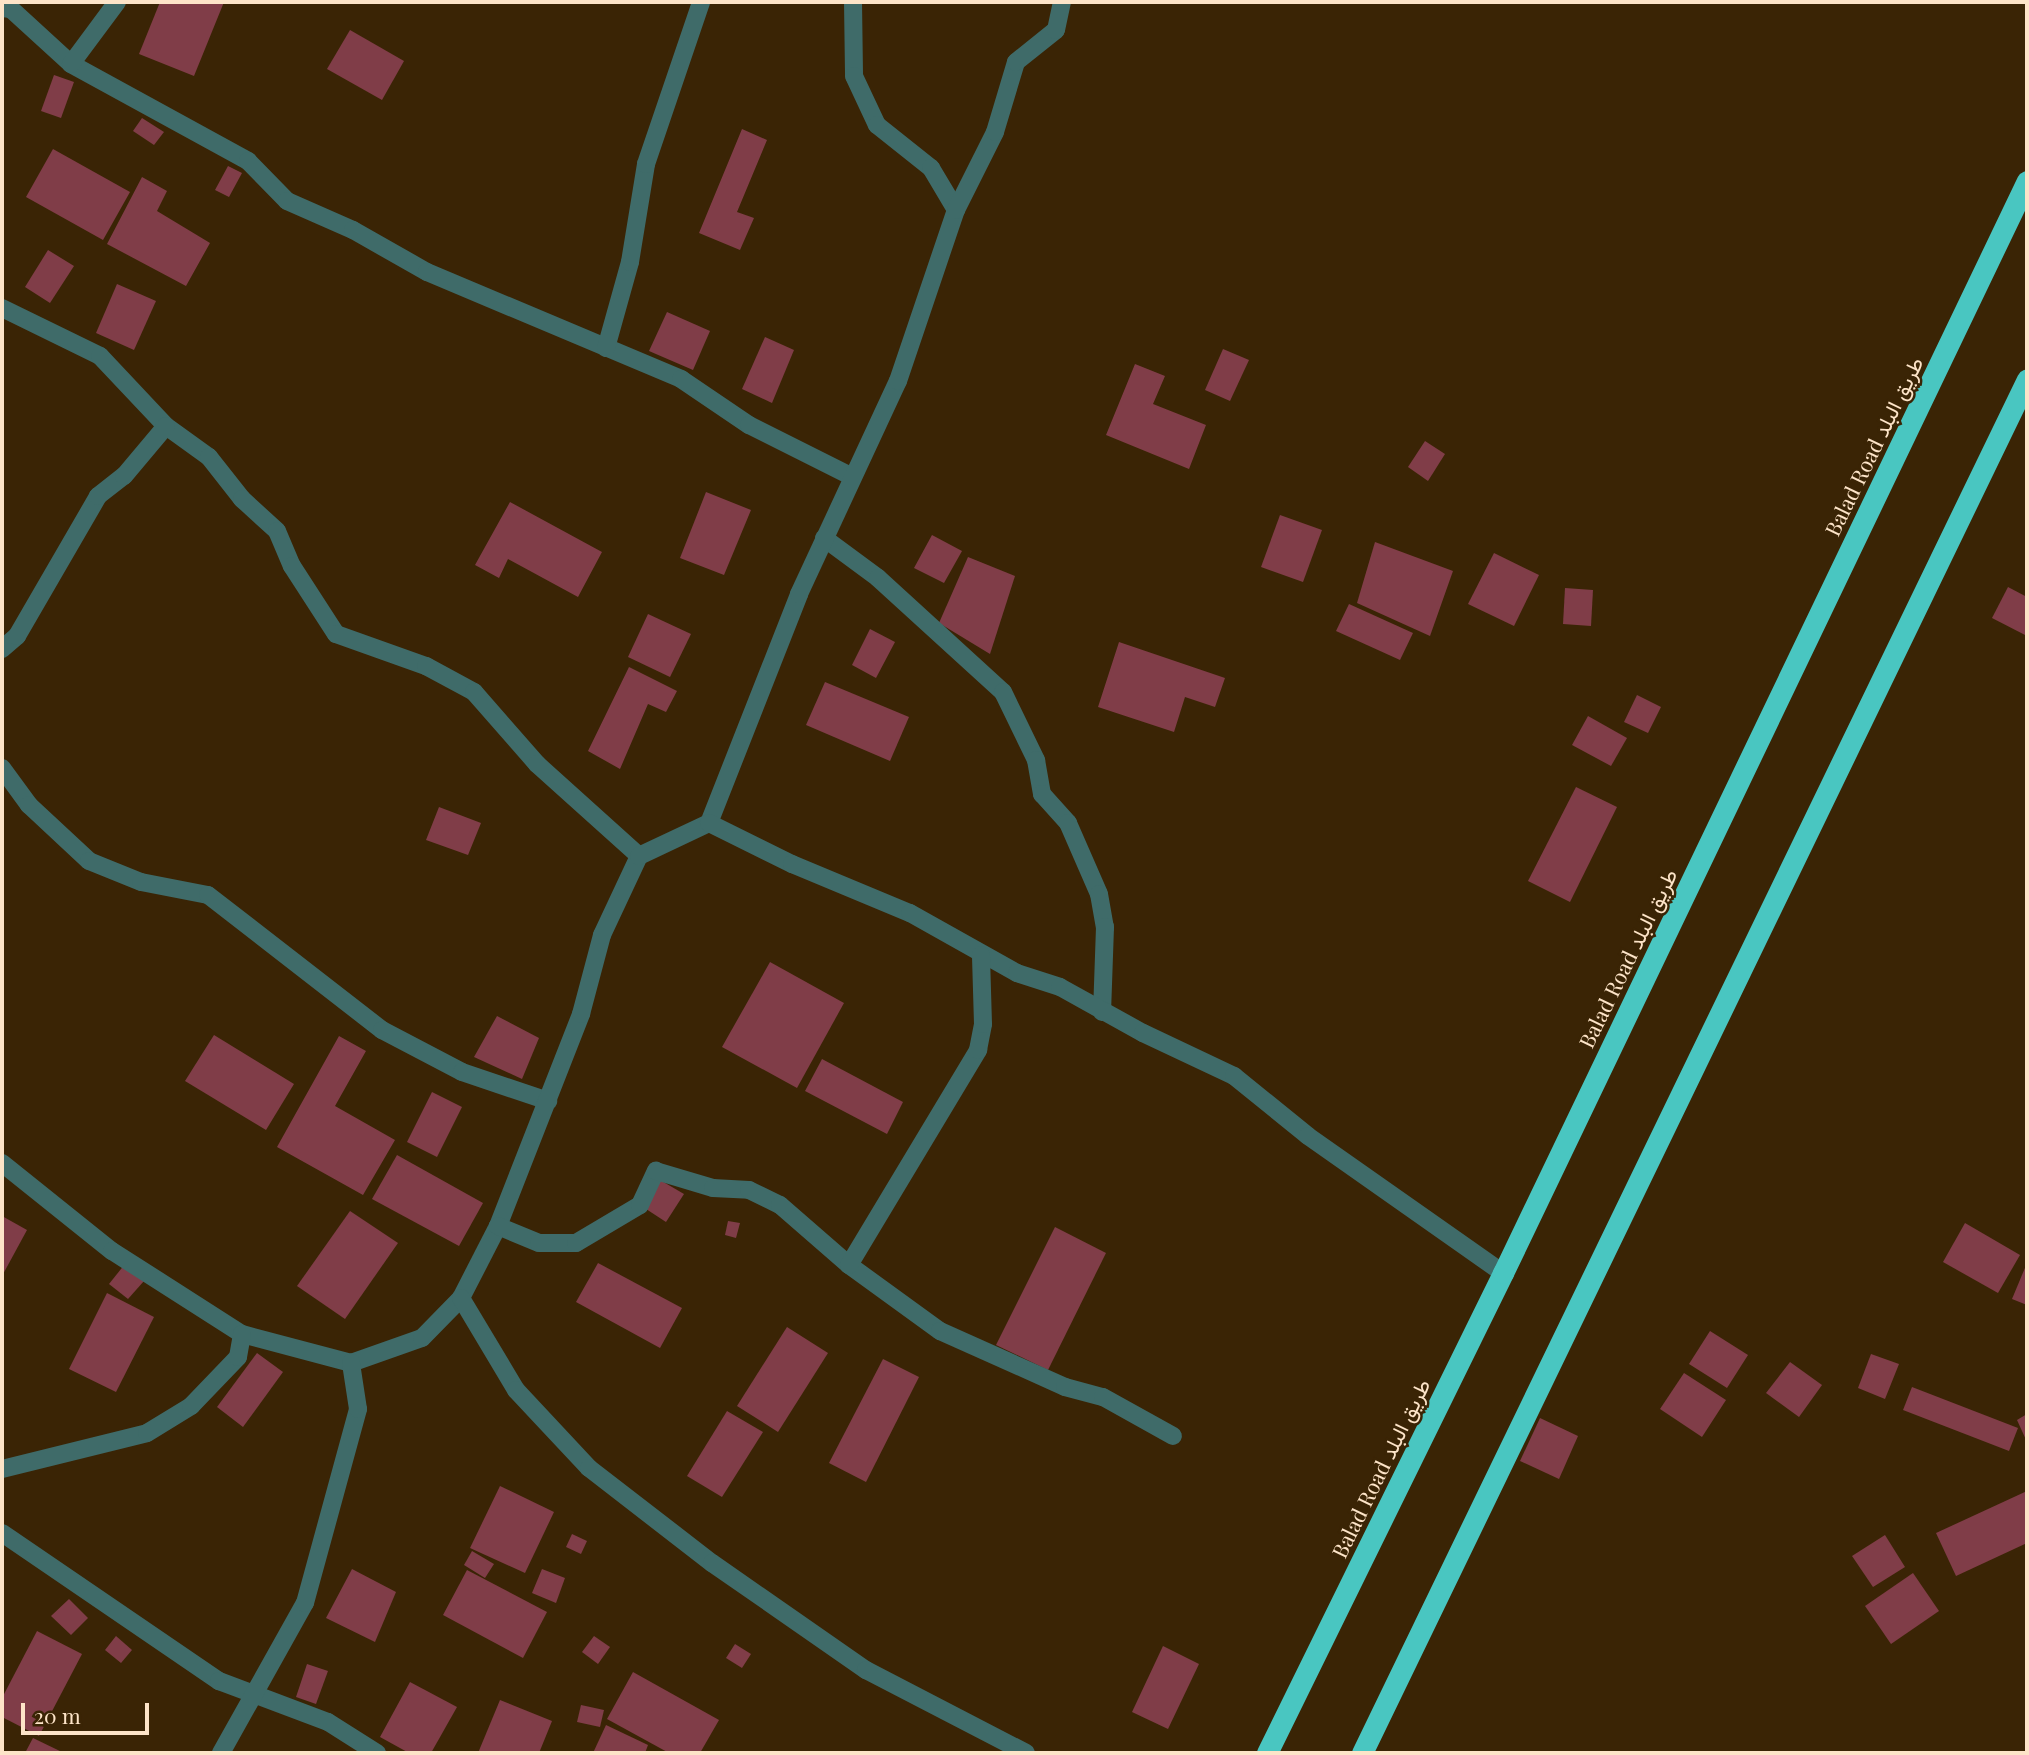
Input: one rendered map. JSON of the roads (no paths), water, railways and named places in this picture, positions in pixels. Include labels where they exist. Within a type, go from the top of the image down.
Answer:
[{"type":"highway","name":"Balad Road طريق البلد","points":[[1267,1753],[1503,1273],[2027,181]]},
{"type":"highway","points":[[1362,1753],[2027,379]]},
{"type":"street","points":[[72,64],[117,2]]},
{"type":"street","points":[[606,348],[630,262],[646,164],[701,2]]},
{"type":"street","points":[[853,2],[854,76],[877,125],[931,168],[957,211]]},
{"type":"street","points":[[2,1163],[112,1251],[242,1335],[351,1363],[422,1338],[461,1298],[498,1226],[581,1014],[602,935],[639,856],[709,823],[765,675],[824,538],[898,381],[957,211],[995,132],[1016,62],[1056,30],[1062,2]]},
{"type":"street","points":[[2,8],[11,9],[72,64],[248,161],[287,201],[353,230],[427,272],[681,379],[749,425],[853,477]]},
{"type":"street","points":[[2,308],[100,356],[166,426],[209,457],[242,499],[277,531],[292,566],[337,634],[426,666],[474,692],[537,764],[639,856]]},
{"type":"street","points":[[2,649],[17,636],[98,496],[124,476],[166,426]]},
{"type":"street","points":[[824,538],[878,578],[1003,692],[1036,760],[1042,794],[1068,823],[1099,894],[1105,927],[1102,1012]]},
{"type":"street","points":[[2,768],[29,805],[89,861],[141,883],[208,895],[382,1030],[462,1072],[548,1101]]},
{"type":"street","points":[[709,823],[792,864],[910,914],[981,955],[1059,987],[1102,1012],[1234,1076],[1308,1136],[1503,1273]]},
{"type":"street","points":[[849,1265],[978,1050],[983,1024],[981,955]]},
{"type":"street","points":[[498,1226],[539,1243],[576,1243],[640,1205],[656,1171],[713,1188],[749,1190],[780,1205],[849,1265],[940,1331],[1043,1378],[1102,1397],[1173,1436]]},
{"type":"street","points":[[461,1298],[516,1390],[589,1468],[712,1563],[866,1670],[1026,1753]]},
{"type":"street","points":[[2,1469],[146,1433],[191,1406],[238,1357],[242,1335]]},
{"type":"street","points":[[220,1753],[255,1698],[305,1603],[328,1527],[358,1409],[351,1363]]},
{"type":"street","points":[[2,1534],[181,1658],[255,1698],[328,1722],[377,1753]]}]
